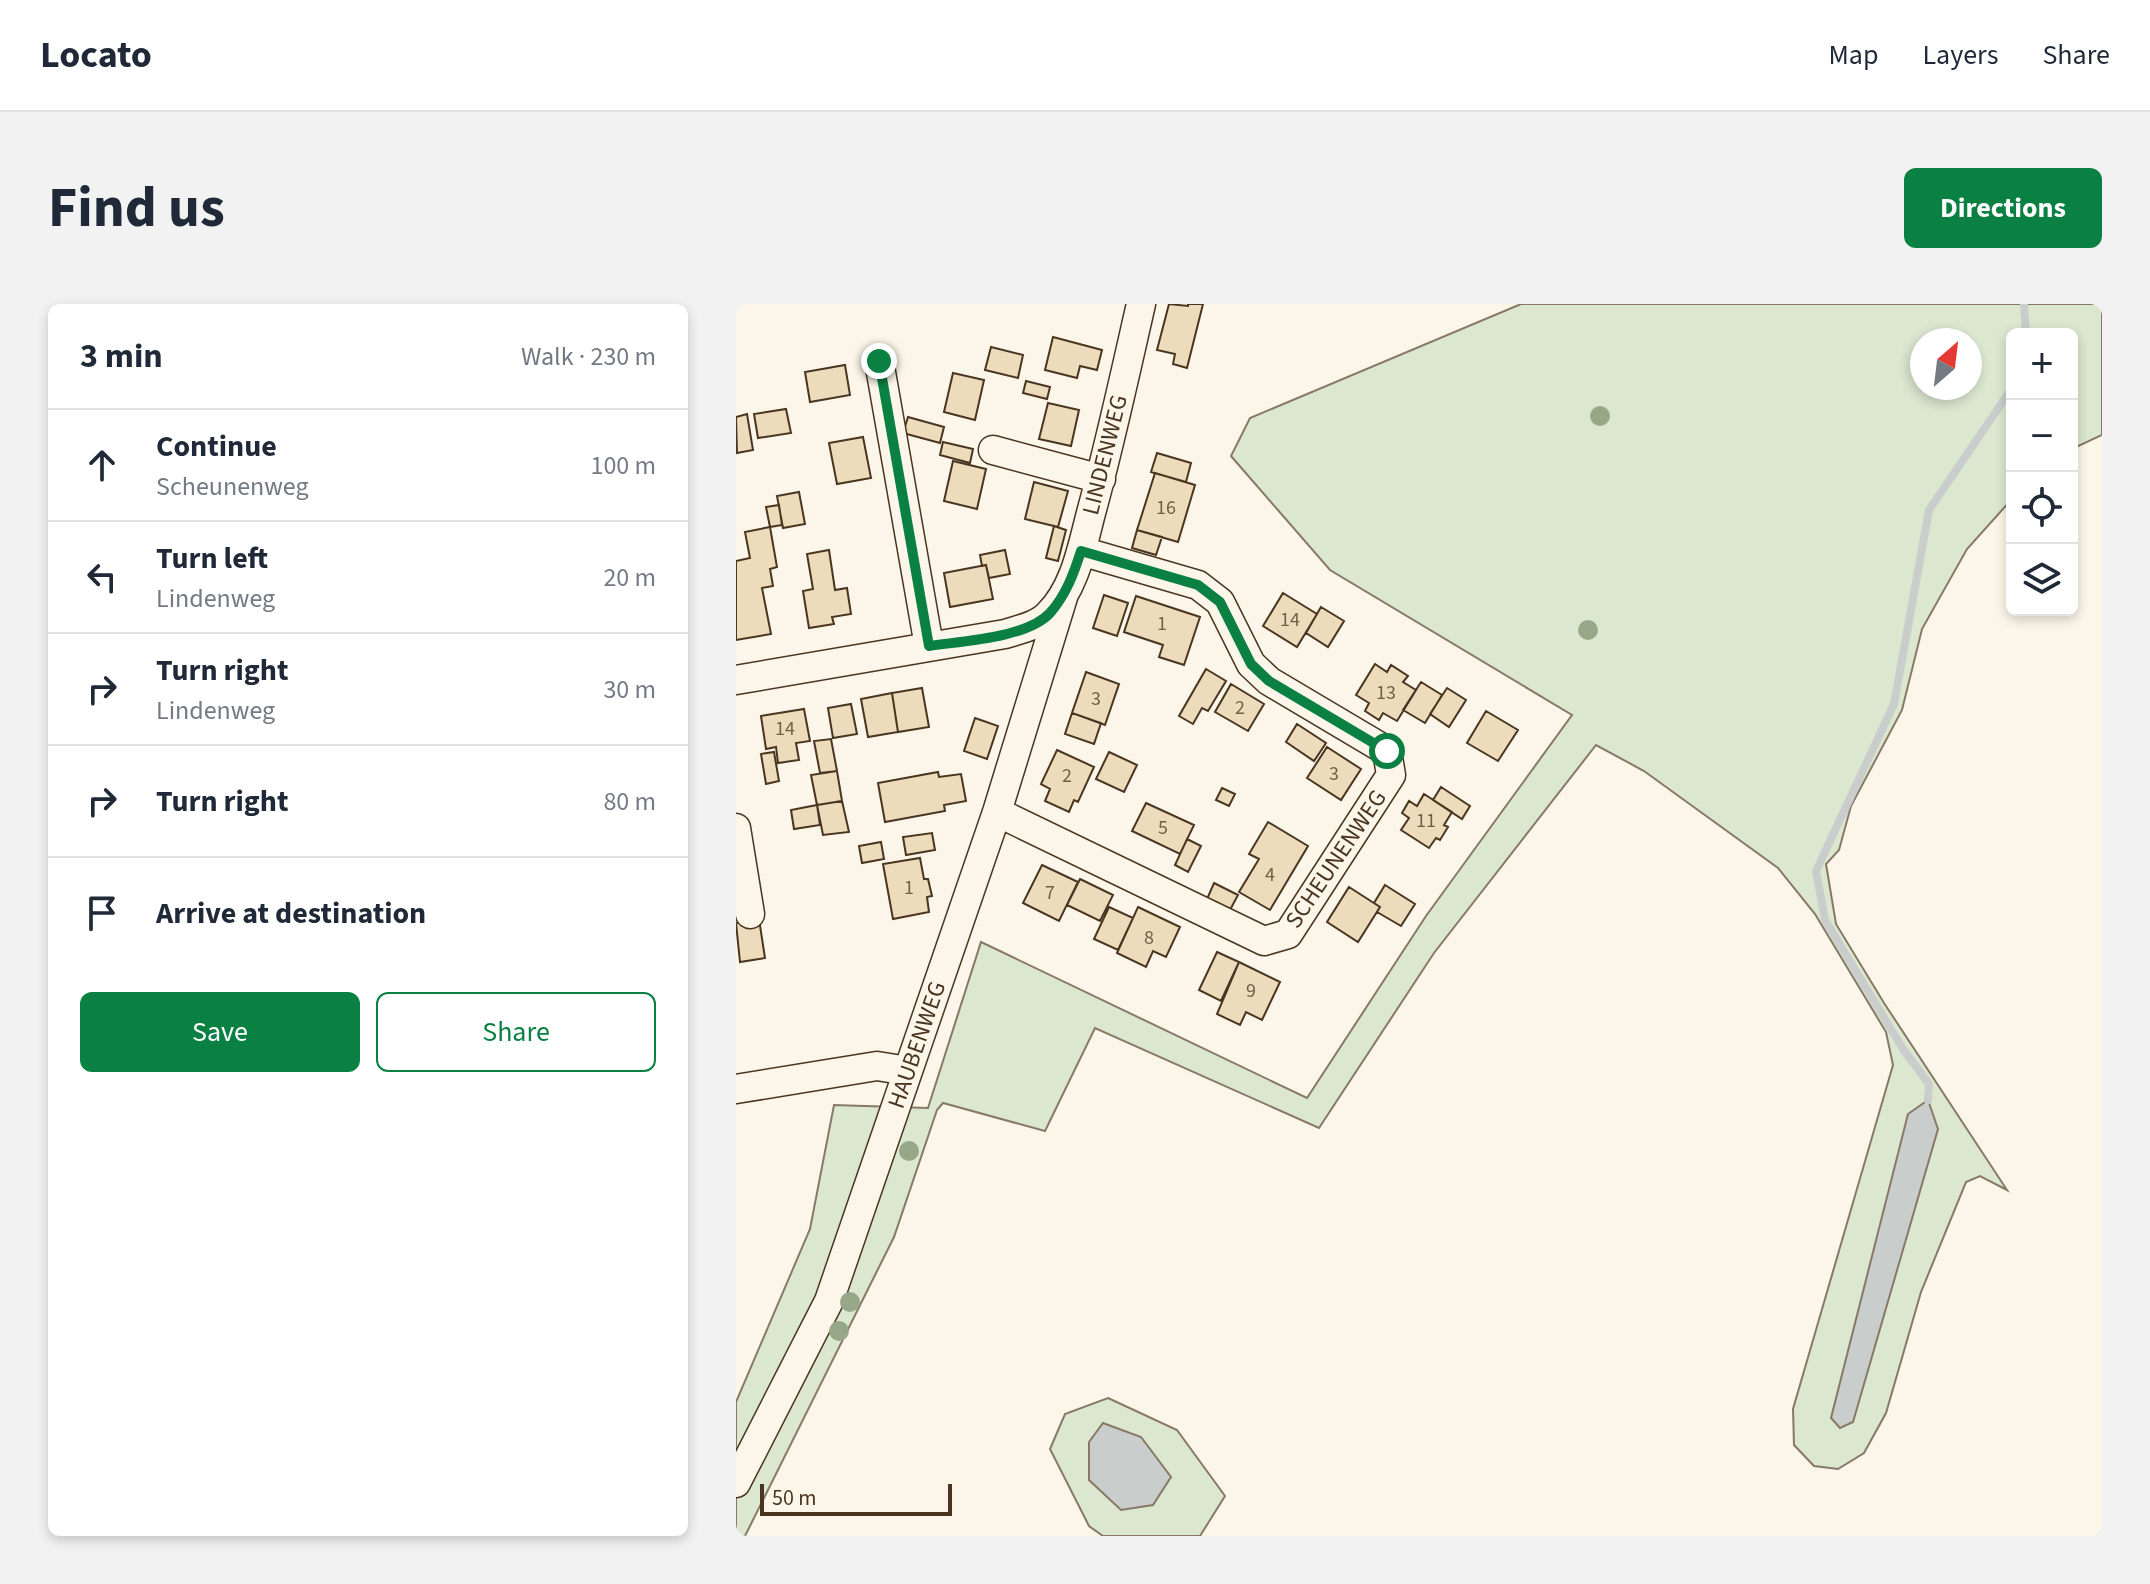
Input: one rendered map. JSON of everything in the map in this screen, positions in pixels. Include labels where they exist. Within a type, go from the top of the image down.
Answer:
[{"type":"street","name":"LINDENWEG","points":[[736,680],[1005,634],[1031,626],[1048,615],[1064,594],[1081,551],[1101,479],[1141,304]]},
{"type":"street","points":[[879,361],[929,646]]},
{"type":"street","points":[[993,450],[1101,479]]},
{"type":"street","name":"SCHEUNENWEG","points":[[997,812],[1264,941],[1288,934],[1391,775],[1387,751],[1269,681],[1251,664],[1220,602],[1198,585],[1081,551]]},
{"type":"street","name":"HAUBENWEG","points":[[736,1483],[829,1301],[997,812],[1064,594]]},
{"type":"street","points":[[736,828],[750,914]]},
{"type":"street","points":[[736,1089],[877,1066],[908,1071]]},
{"type":"green space","points":[[1521,304],[2102,304],[2102,435],[2078,446],[2078,328],[2006,328],[2006,506],[1967,549],[1922,629],[1902,710],[1851,806],[1839,850],[1826,864],[1836,924],[2007,1190],[1980,1176],[1966,1182],[1921,1292],[1886,1413],[1864,1453],[1838,1469],[1814,1466],[1794,1445],[1793,1409],[1893,1065],[1886,1032],[1815,914],[1778,868],[1644,771],[1596,745],[1434,953],[1319,1128],[1095,1028],[1045,1131],[943,1103],[937,1110],[894,1237],[745,1536],[736,1536],[736,1402],[810,1229],[834,1105],[928,1108],[981,942],[1307,1098],[1426,916],[1572,715],[1330,570],[1231,456],[1250,418]]},
{"type":"green space","points":[[1108,1398],[1177,1430],[1225,1496],[1200,1536],[1103,1536],[1089,1526],[1050,1449],[1065,1414]]},
{"type":"shaded area","points":[[1928,1100],[1938,1129],[1853,1422],[1840,1428],[1831,1418],[1908,1114]]},
{"type":"shaded area","points":[[1103,1423],[1141,1437],[1171,1477],[1153,1505],[1121,1510],[1089,1480],[1089,1442]]},
{"type":"building","points":[[1169,304],[1203,304],[1187,368],[1173,364],[1175,354],[1157,350]]},
{"type":"building","points":[[1053,337],[1102,350],[1097,370],[1080,366],[1077,378],[1045,370]]},
{"type":"building","points":[[991,347],[1023,355],[1018,378],[985,370]]},
{"type":"building","points":[[845,365],[850,395],[810,402],[805,372]]},
{"type":"building","points":[[953,373],[984,380],[975,420],[944,412]]},
{"type":"building","points":[[1026,381],[1050,387],[1047,399],[1023,393]]},
{"type":"building","points":[[1048,403],[1079,410],[1071,446],[1039,439]]},
{"type":"building","points":[[786,409],[791,433],[758,438],[754,414]]},
{"type":"building","points":[[747,414],[753,450],[737,453],[736,417]]},
{"type":"building","points":[[908,417],[944,427],[940,443],[903,433]]},
{"type":"building","points":[[863,437],[871,478],[837,484],[829,443]]},
{"type":"building","points":[[943,442],[973,449],[970,463],[940,455]]},
{"type":"building","points":[[1157,453],[1191,463],[1186,482],[1151,472]]},
{"type":"building","points":[[953,461],[986,469],[977,509],[944,501]]},
{"type":"building","points":[[1155,473],[1195,485],[1178,542],[1137,530]]},
{"type":"building","points":[[1034,482],[1068,491],[1058,527],[1025,519]]},
{"type":"building","points":[[799,492],[805,524],[783,528],[777,496]]},
{"type":"building","points":[[779,505],[782,525],[770,527],[766,507]]},
{"type":"building","points":[[1054,526],[1066,530],[1058,561],[1046,558]]},
{"type":"building","points":[[770,527],[777,567],[770,569],[773,586],[762,588],[771,634],[736,640],[736,561],[750,558],[745,532]]},
{"type":"building","points":[[1137,530],[1162,537],[1156,555],[1132,548]]},
{"type":"building","points":[[829,550],[835,590],[847,588],[851,614],[832,617],[834,624],[809,628],[803,591],[813,589],[807,554]]},
{"type":"building","points":[[1005,550],[1010,574],[989,578],[980,555]]},
{"type":"building","points":[[986,565],[993,599],[950,607],[944,573]]},
{"type":"building","points":[[1283,593],[1317,614],[1297,647],[1263,626]]},
{"type":"building","points":[[1104,595],[1128,603],[1117,636],[1093,628]]},
{"type":"building","points":[[1136,596],[1200,617],[1184,665],[1159,657],[1163,645],[1124,632]]},
{"type":"building","points":[[1321,607],[1344,621],[1328,647],[1306,633]]},
{"type":"building","points":[[1375,664],[1387,672],[1391,665],[1408,676],[1403,682],[1416,690],[1397,721],[1383,713],[1379,720],[1365,711],[1369,703],[1356,695]]},
{"type":"building","points":[[1206,669],[1226,681],[1208,711],[1202,708],[1193,724],[1179,716]]},
{"type":"building","points":[[1086,672],[1119,684],[1105,725],[1072,713]]},
{"type":"building","points":[[1421,682],[1442,695],[1425,723],[1403,710]]},
{"type":"building","points":[[1231,684],[1264,704],[1248,731],[1215,712]]},
{"type":"building","points":[[922,688],[929,727],[898,732],[892,693]]},
{"type":"building","points":[[1447,688],[1466,700],[1449,727],[1430,714]]},
{"type":"building","points":[[892,693],[898,732],[868,737],[861,699]]},
{"type":"building","points":[[851,704],[857,734],[833,738],[828,708]]},
{"type":"building","points":[[804,709],[810,741],[796,743],[799,760],[778,763],[776,747],[766,749],[761,716]]},
{"type":"building","points":[[1486,711],[1518,730],[1498,761],[1467,743]]},
{"type":"building","points":[[1072,713],[1101,723],[1094,744],[1065,734]]},
{"type":"building","points":[[975,718],[998,726],[987,759],[964,751]]},
{"type":"building","points":[[1297,724],[1326,743],[1314,761],[1286,742]]},
{"type":"building","points":[[831,739],[837,771],[820,773],[814,741]]},
{"type":"building","points":[[1327,747],[1361,769],[1341,800],[1307,778]]},
{"type":"building","points":[[1057,750],[1094,767],[1078,802],[1074,800],[1069,812],[1045,801],[1050,789],[1041,784]]},
{"type":"building","points":[[774,752],[779,781],[766,784],[761,754]]},
{"type":"building","points":[[1109,752],[1137,765],[1124,792],[1096,779]]},
{"type":"building","points":[[837,771],[842,801],[817,805],[811,775]]},
{"type":"building","points":[[938,772],[939,777],[961,774],[966,801],[944,805],[945,811],[885,822],[878,783]]},
{"type":"building","points":[[1441,787],[1470,806],[1462,819],[1433,800]]},
{"type":"building","points":[[1222,788],[1235,794],[1229,806],[1216,800]]},
{"type":"building","points":[[1424,794],[1452,812],[1440,840],[1436,838],[1429,848],[1401,830],[1409,818],[1402,813],[1409,801],[1417,806]]},
{"type":"building","points":[[842,801],[849,832],[823,835],[817,805]]},
{"type":"building","points":[[1146,803],[1194,825],[1180,854],[1132,831]]},
{"type":"building","points":[[817,805],[820,825],[794,829],[791,810]]},
{"type":"building","points":[[1268,822],[1308,846],[1270,910],[1239,892],[1259,859],[1249,854]]},
{"type":"building","points":[[932,833],[935,850],[906,855],[903,837]]},
{"type":"building","points":[[1187,839],[1201,846],[1188,872],[1175,865]]},
{"type":"building","points":[[881,842],[884,859],[862,863],[859,846]]},
{"type":"building","points":[[920,858],[924,879],[928,879],[932,896],[927,897],[929,912],[893,919],[883,864]]},
{"type":"building","points":[[1042,865],[1078,882],[1059,921],[1023,903]]},
{"type":"building","points":[[1080,879],[1113,895],[1100,921],[1067,905]]},
{"type":"building","points":[[1214,883],[1238,895],[1230,910],[1207,899]]},
{"type":"building","points":[[1385,885],[1415,904],[1401,926],[1377,912],[1380,907],[1374,903]]},
{"type":"building","points":[[1349,887],[1380,907],[1358,942],[1327,922]]},
{"type":"building","points":[[1109,907],[1133,918],[1118,950],[1094,939]]},
{"type":"building","points":[[1138,907],[1180,927],[1166,957],[1153,951],[1146,967],[1117,953]]},
{"type":"building","points":[[759,919],[765,958],[740,962],[736,923]]},
{"type":"building","points":[[1217,952],[1239,962],[1221,1001],[1199,990]]},
{"type":"building","points":[[1239,962],[1280,982],[1262,1020],[1246,1012],[1240,1025],[1217,1014]]},
{"type":"waterway","points":[[2024,304],[2026,328]]},
{"type":"waterway","points":[[1928,1100],[1929,1084],[1903,1049],[1825,920],[1816,871],[1894,704],[1929,510],[2006,397]]},
{"type":"route","points":[[879,361],[929,646],[1005,634],[1031,626],[1048,615],[1064,594],[1081,551],[1198,585],[1220,602],[1251,664],[1269,681],[1387,751]]}]
